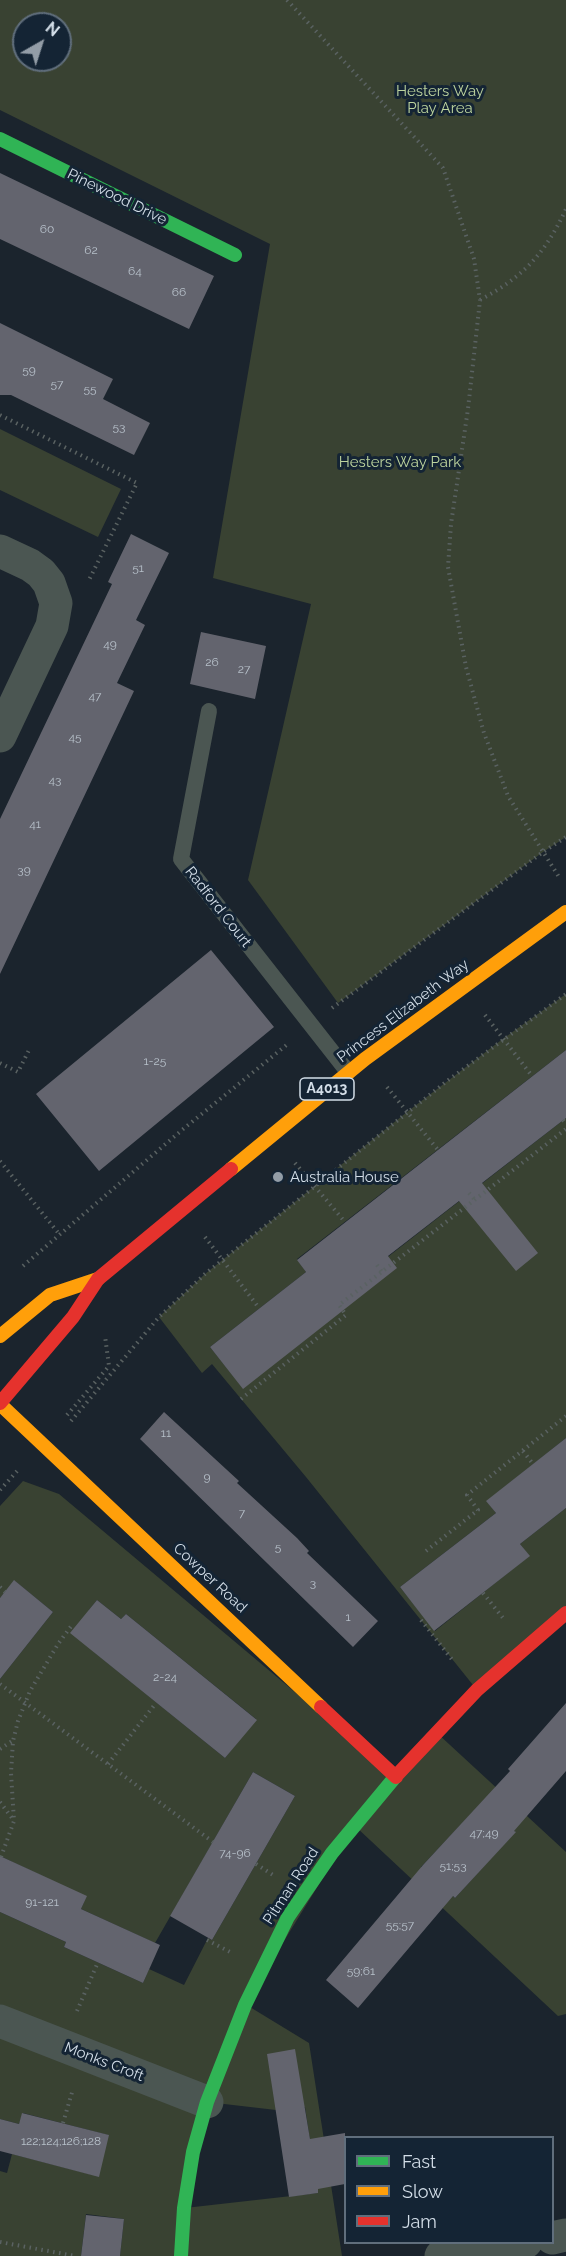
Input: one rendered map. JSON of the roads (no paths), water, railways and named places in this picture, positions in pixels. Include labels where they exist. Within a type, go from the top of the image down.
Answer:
[{"type":"street","name":"Pinewood Drive","points":[[0,139],[235,255]]},
{"type":"street","points":[[0,551],[41,573],[49,583],[56,603],[52,626],[0,736]]},
{"type":"street","name":"Princess Elizabeth Way","points":[[0,1403],[74,1317],[98,1279],[364,1059],[566,912]]},
{"type":"street","name":"Princess Elizabeth Way","points":[[0,1336],[50,1295],[98,1279]]},
{"type":"street","name":"Cowper Road","points":[[0,1403],[396,1777]]},
{"type":"street","name":"Pitman Road","points":[[181,2256],[184,2208],[193,2152],[207,2102],[245,2005],[288,1917],[332,1853],[396,1777],[477,1690],[566,1613]]},
{"type":"street","name":"Monks Croft","points":[[0,2021],[207,2102]]},
{"type":"street","points":[[441,2256],[516,2244]]},
{"type":"lane","name":"Radford Court","points":[[209,711],[181,859],[348,1072]]},
{"type":"place","name":"Australia House","points":[[278,1177]]},
{"type":"park label","name":"Hesters Way Play Area","points":[[440,100]]},
{"type":"park label","name":"Hesters Way Park","points":[[400,462]]}]
